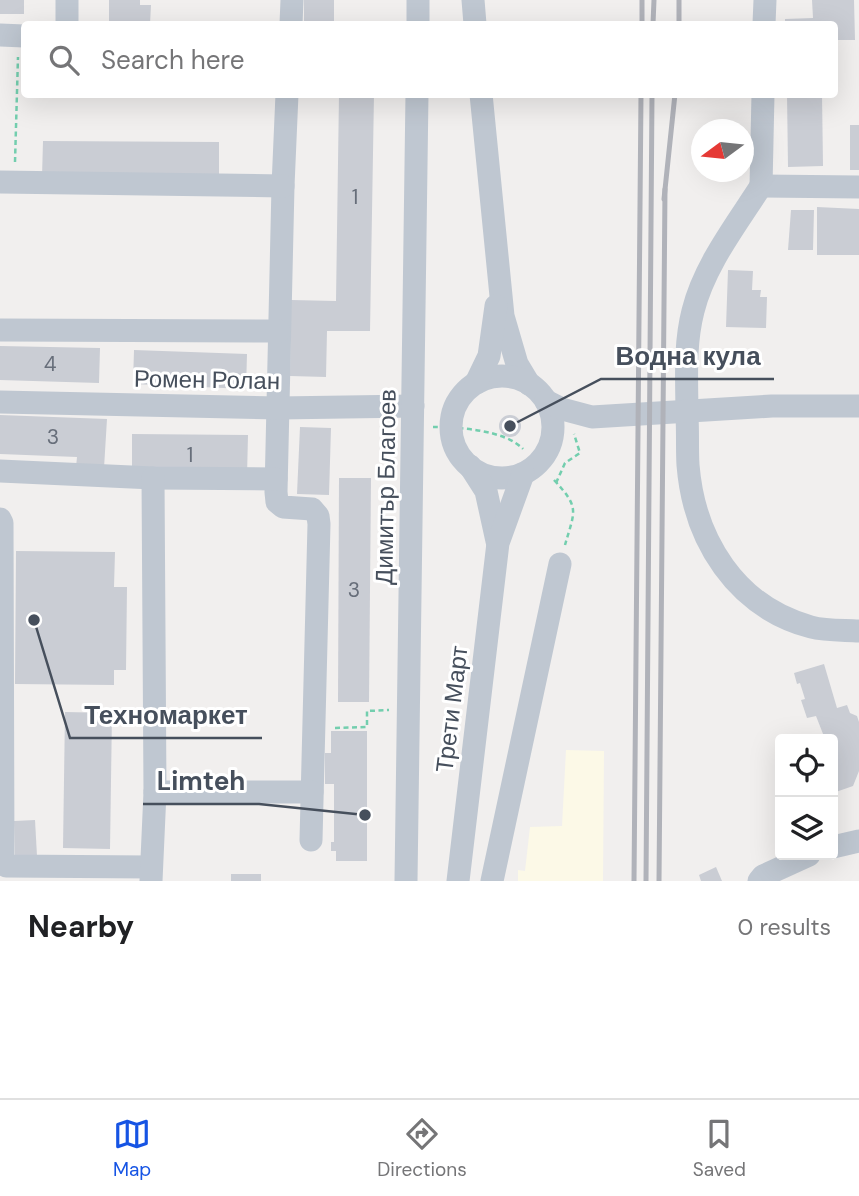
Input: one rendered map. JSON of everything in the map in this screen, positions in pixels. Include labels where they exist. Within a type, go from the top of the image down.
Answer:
[{"type":"street","points":[[67,0],[67,21]]},
{"type":"street","points":[[291,21],[292,0]]},
{"type":"street","points":[[418,0],[418,21]]},
{"type":"street","points":[[472,0],[475,21]]},
{"type":"street","points":[[764,21],[765,0]]},
{"type":"street","points":[[287,98],[282,186],[276,479],[277,502],[283,507],[312,509],[318,516],[319,524],[311,840]]},
{"type":"street","name":"Димитър Благоев","points":[[408,878],[417,98]]},
{"type":"street","points":[[481,98],[498,278],[503,316],[511,347],[517,364],[529,383],[546,401],[582,422]]},
{"type":"street","points":[[763,98],[761,186],[699,290],[692,313],[686,354],[688,466],[693,494],[712,547],[728,574],[750,598],[770,610],[859,644]]},
{"type":"street","points":[[7,182],[282,186]]},
{"type":"street","points":[[761,186],[859,187]]},
{"type":"street","points":[[498,278],[489,356],[473,386],[455,407],[452,423],[453,439],[467,463],[482,474],[495,477],[523,474],[539,462],[550,446],[582,422],[772,406],[859,406]]},
{"type":"street","points":[[0,330],[279,331]]},
{"type":"street","points":[[473,386],[489,378],[502,376],[529,383]]},
{"type":"street","points":[[546,401],[553,426],[550,446]]},
{"type":"street","name":"Ромен Ролан","points":[[0,402],[278,408],[413,417]]},
{"type":"street","name":"Трети Март","points":[[467,463],[486,491],[498,543]]},
{"type":"street","points":[[0,471],[153,478],[276,479]]},
{"type":"street","name":"Трети Март","points":[[457,879],[498,543],[523,474]]},
{"type":"street","points":[[0,519],[3,864],[151,874],[155,792],[153,478]]},
{"type":"street","points":[[492,881],[560,564]]},
{"type":"street","points":[[813,628],[859,631]]},
{"type":"street","points":[[155,792],[312,792]]},
{"type":"street","points":[[838,846],[859,841]]},
{"type":"street","points":[[759,881],[762,876],[798,860]]},
{"type":"path","points":[[7,182],[14,36]]},
{"type":"path","points":[[413,417],[475,429],[517,443],[523,449]]},
{"type":"path","points":[[560,564],[574,508],[572,501],[555,482],[565,463],[580,453],[582,422]]},
{"type":"path","points":[[314,728],[367,727],[368,710],[409,710]]},
{"type":"shaded area","points":[[566,750],[604,751],[603,881],[518,881],[518,870],[525,871],[530,827],[562,826]]},
{"type":"building","points":[[0,0],[24,0],[24,14],[0,14]]},
{"type":"building","points":[[109,0],[140,0],[140,5],[151,5],[150,21],[109,21]]},
{"type":"building","points":[[304,0],[334,0],[334,21],[304,21]]},
{"type":"building","points":[[812,0],[854,0],[855,40],[838,40],[838,21],[785,21],[813,18]]},
{"type":"building","points":[[339,98],[374,98],[370,331],[327,331],[326,377],[290,376],[291,300],[336,301]]},
{"type":"building","points":[[787,98],[822,98],[823,166],[788,167]]},
{"type":"building","points":[[850,125],[859,125],[859,170],[850,170]]},
{"type":"building","points":[[43,141],[219,142],[219,178],[42,177]]},
{"type":"building","points":[[817,207],[859,209],[859,255],[817,255]]},
{"type":"building","points":[[791,210],[814,210],[813,250],[788,250]]},
{"type":"building","points":[[728,270],[753,271],[752,290],[761,290],[760,297],[767,297],[766,328],[726,327]]},
{"type":"building","points":[[0,346],[100,348],[99,383],[0,380]]},
{"type":"building","points":[[134,350],[247,354],[246,389],[133,384]]},
{"type":"building","points":[[0,415],[107,419],[104,468],[76,467],[77,457],[0,454]]},
{"type":"building","points":[[510,415],[518,418],[521,426],[518,434],[510,437],[502,434],[499,426],[502,418]]},
{"type":"building","points":[[300,427],[331,428],[329,495],[297,494]]},
{"type":"building","points":[[132,434],[248,435],[247,476],[132,475]]},
{"type":"building","points":[[339,478],[371,478],[369,702],[338,702]]},
{"type":"building","points":[[16,551],[115,552],[114,587],[127,587],[126,670],[114,670],[114,685],[15,684]]},
{"type":"building","points":[[824,664],[837,708],[847,705],[850,713],[857,716],[859,771],[853,786],[838,791],[838,734],[823,734],[816,716],[807,718],[801,700],[805,699],[794,673]]},
{"type":"building","points":[[65,712],[112,713],[110,849],[63,848]]},
{"type":"building","points":[[331,731],[367,731],[367,861],[336,861],[336,851],[331,851],[331,842],[334,842],[334,784],[325,784],[325,753],[331,753]]},
{"type":"building","points":[[35,820],[37,856],[15,857],[14,821]]},
{"type":"building","points":[[716,867],[722,881],[701,881],[699,875]]},
{"type":"building","points":[[231,874],[261,874],[261,881],[231,881]]},
{"type":"railway","points":[[642,0],[642,21]]},
{"type":"railway","points":[[653,21],[654,0]]},
{"type":"railway","points":[[679,0],[679,21]]},
{"type":"railway","points":[[634,881],[641,98]]},
{"type":"railway","points":[[646,881],[652,98]]},
{"type":"railway","points":[[664,199],[675,98]]},
{"type":"railway","points":[[659,881],[665,189]]},
{"type":"place","name":"Водна кула","points":[[510,426]]},
{"type":"place","name":"Техномаркет","points":[[34,620]]},
{"type":"place","name":"Limteh","points":[[365,815]]}]
